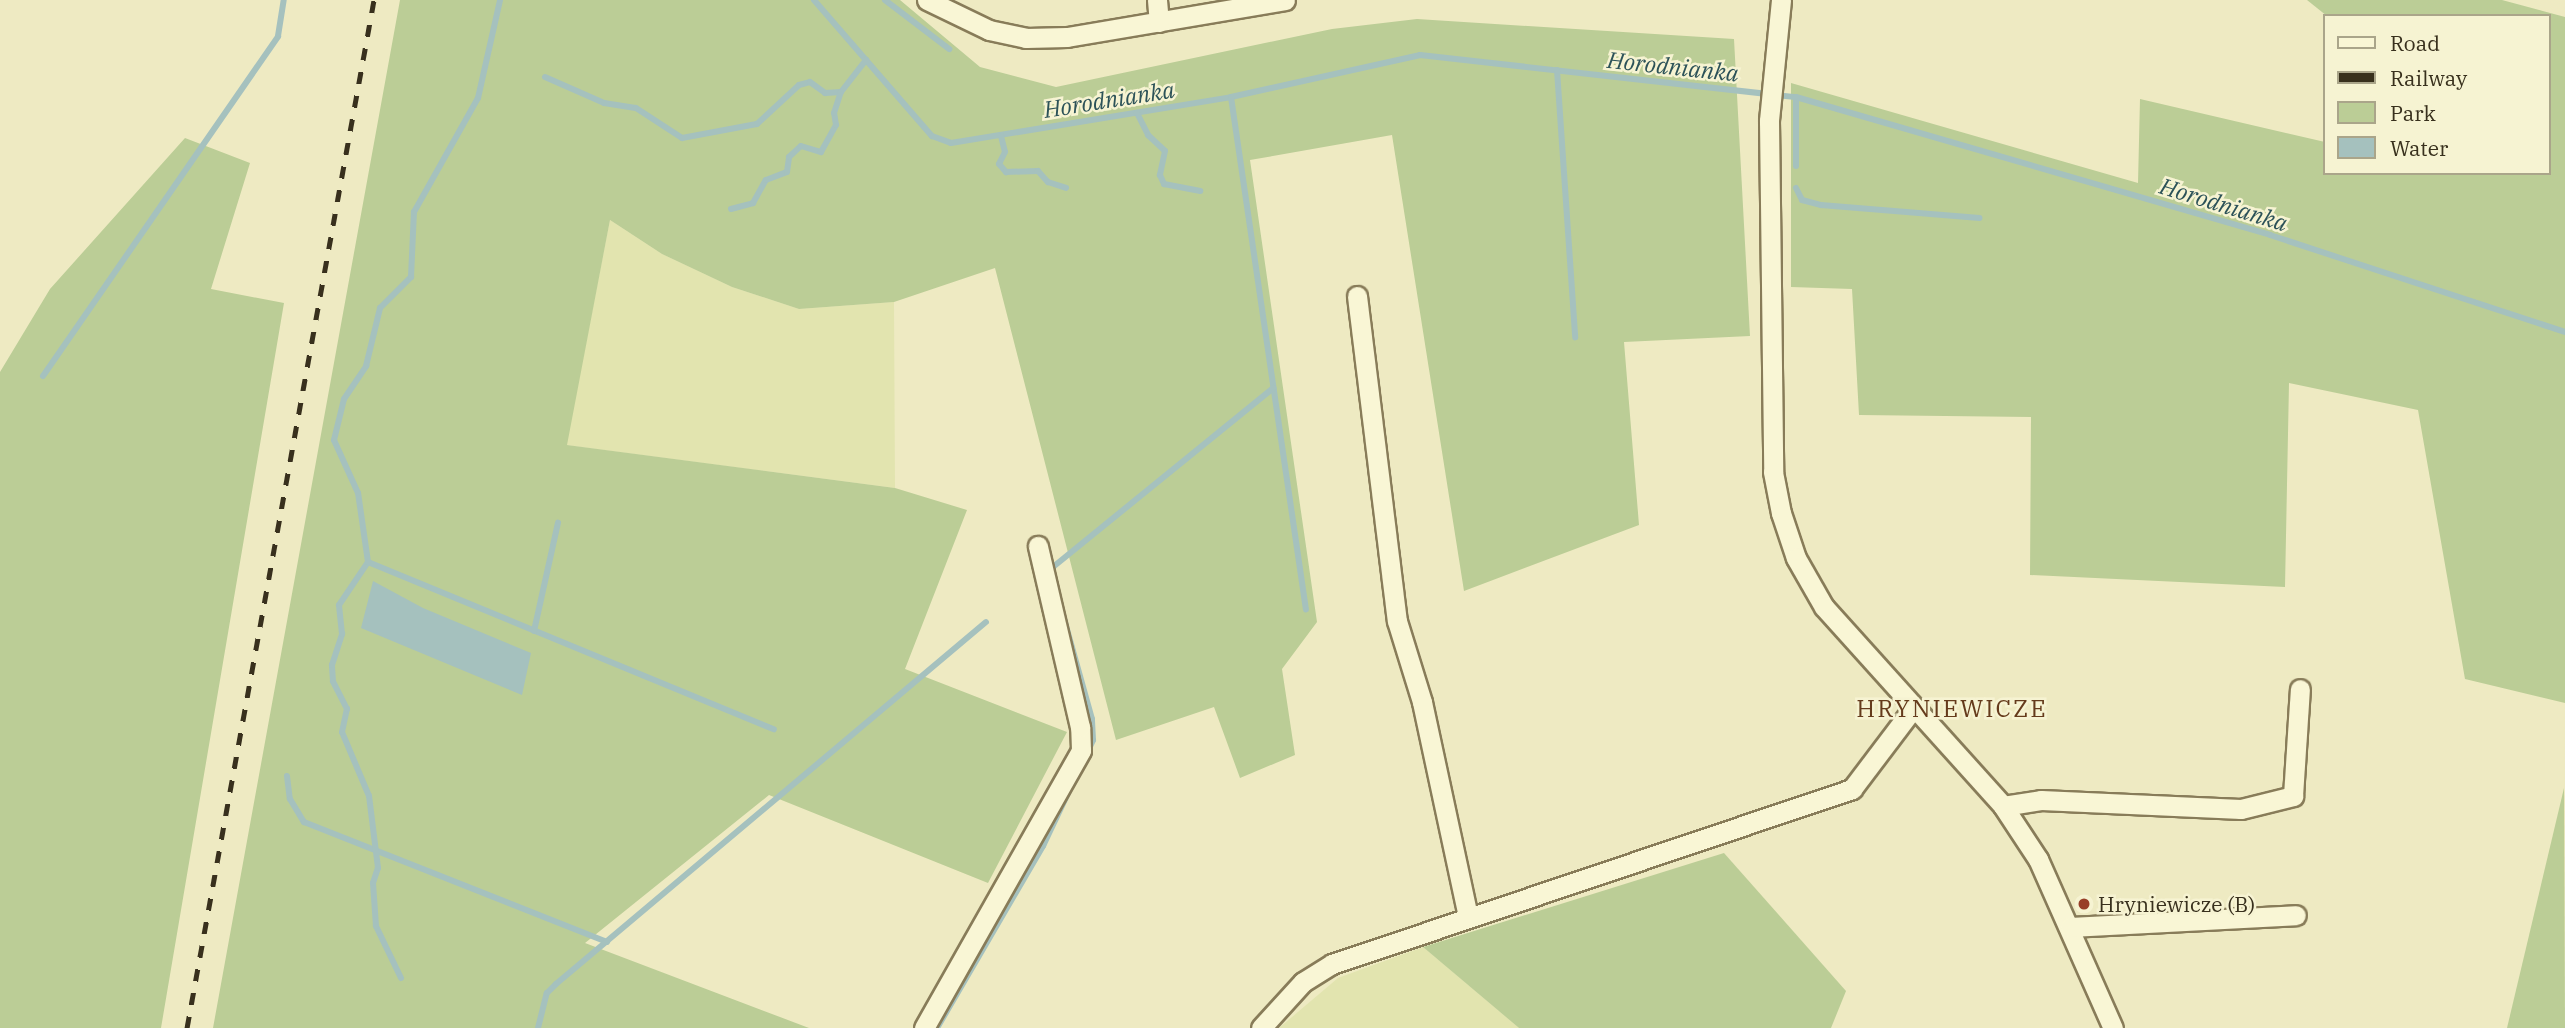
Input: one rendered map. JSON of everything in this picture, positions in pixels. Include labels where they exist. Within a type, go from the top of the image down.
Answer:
[{"type":"street","points":[[927,0],[954,7],[989,30],[1026,38],[1068,37],[1285,0]]},
{"type":"street","points":[[1157,0],[1159,22]]},
{"type":"street","points":[[1775,1],[1769,121],[1773,472],[1781,513],[1796,558],[1824,607],[2003,806],[2038,859],[2113,1028]]},
{"type":"street","points":[[1357,296],[1397,621],[1422,702],[1468,916]]},
{"type":"street","points":[[924,1028],[1081,750],[1080,727],[1038,546]]},
{"type":"street","points":[[2003,806],[2040,800],[2241,809],[2293,796],[2300,690]]},
{"type":"street","points":[[1261,1028],[1303,982],[1332,964],[1468,916],[1821,803],[1852,789],[1914,707]]},
{"type":"street","points":[[2070,927],[2296,915]]},
{"type":"green space","points":[[400,0],[900,0],[980,67],[1056,87],[1332,29],[1417,19],[1734,39],[1750,336],[1624,342],[1639,525],[1464,591],[1392,135],[1250,160],[1317,622],[1282,669],[1295,755],[1240,778],[1214,707],[1116,740],[995,268],[894,302],[799,309],[732,287],[662,254],[610,220],[567,445],[895,488],[967,510],[905,669],[1067,732],[988,883],[769,795],[585,943],[809,1028],[213,1028]]},
{"type":"green space","points":[[2307,0],[2502,0],[2565,17],[2565,703],[2465,679],[2418,410],[2289,383],[2285,587],[2030,575],[2031,417],[1859,415],[1852,289],[1791,287],[1791,83],[2138,183],[2140,99],[2324,142],[2324,175],[2551,175],[2551,14],[2324,14]]},
{"type":"green space","points":[[185,138],[250,163],[211,289],[284,303],[161,1028],[0,1028],[0,372],[50,289]]},
{"type":"green space","points":[[610,220],[662,254],[732,287],[799,309],[894,302],[895,488],[566,445]]},
{"type":"green space","points":[[2564,788],[2565,1028],[2507,1028]]},
{"type":"green space","points":[[1724,853],[1846,991],[1831,1028],[1519,1028],[1423,947]]},
{"type":"green space","points":[[1423,947],[1519,1028],[1279,1028],[1338,978]]},
{"type":"water","points":[[373,581],[423,608],[531,653],[522,695],[361,628]]},
{"type":"waterway","points":[[43,376],[278,36],[284,0]]},
{"type":"waterway","points":[[401,978],[376,926],[373,883],[378,868],[369,796],[342,732],[347,709],[333,681],[332,665],[342,634],[339,605],[368,562],[358,493],[334,440],[344,399],[366,366],[380,308],[411,277],[414,212],[478,98],[500,0]]},
{"type":"waterway","name":"Horodnianka","points":[[814,0],[932,136],[951,143],[1231,97],[1420,55],[1796,97],[2270,235],[2565,332]]},
{"type":"waterway","points":[[885,0],[949,49]]},
{"type":"waterway","points":[[545,77],[604,103],[636,108],[682,138],[757,124],[799,85],[810,82],[825,93],[841,92],[866,60]]},
{"type":"waterway","points":[[1557,70],[1575,337]]},
{"type":"waterway","points":[[731,209],[753,203],[766,180],[787,172],[789,157],[801,146],[821,152],[836,125],[834,113],[841,92]]},
{"type":"waterway","points":[[1231,97],[1306,610]]},
{"type":"waterway","points":[[1796,97],[1796,166]]},
{"type":"waterway","points":[[1137,113],[1148,135],[1165,151],[1160,175],[1164,184],[1200,191]]},
{"type":"waterway","points":[[1001,136],[1005,152],[999,164],[1006,172],[1038,171],[1048,182],[1066,188]]},
{"type":"waterway","points":[[1796,188],[1802,200],[1821,205],[1979,218]]},
{"type":"waterway","points":[[1053,574],[1053,567],[1273,388]]},
{"type":"waterway","points":[[534,631],[558,523]]},
{"type":"waterway","points":[[368,562],[774,729]]},
{"type":"waterway","points":[[937,1028],[1043,846],[1093,740],[1092,719],[1064,619]]},
{"type":"waterway","points":[[538,1028],[547,993],[556,984],[986,622]]},
{"type":"waterway","points":[[287,776],[290,799],[304,822],[607,942]]},
{"type":"railway","points":[[187,1028],[374,0]]},
{"type":"place","name":"Hryniewicze (B)","points":[[2084,904]]},
{"type":"district","name":"HRYNIEWICZE","points":[[1952,709]]}]
